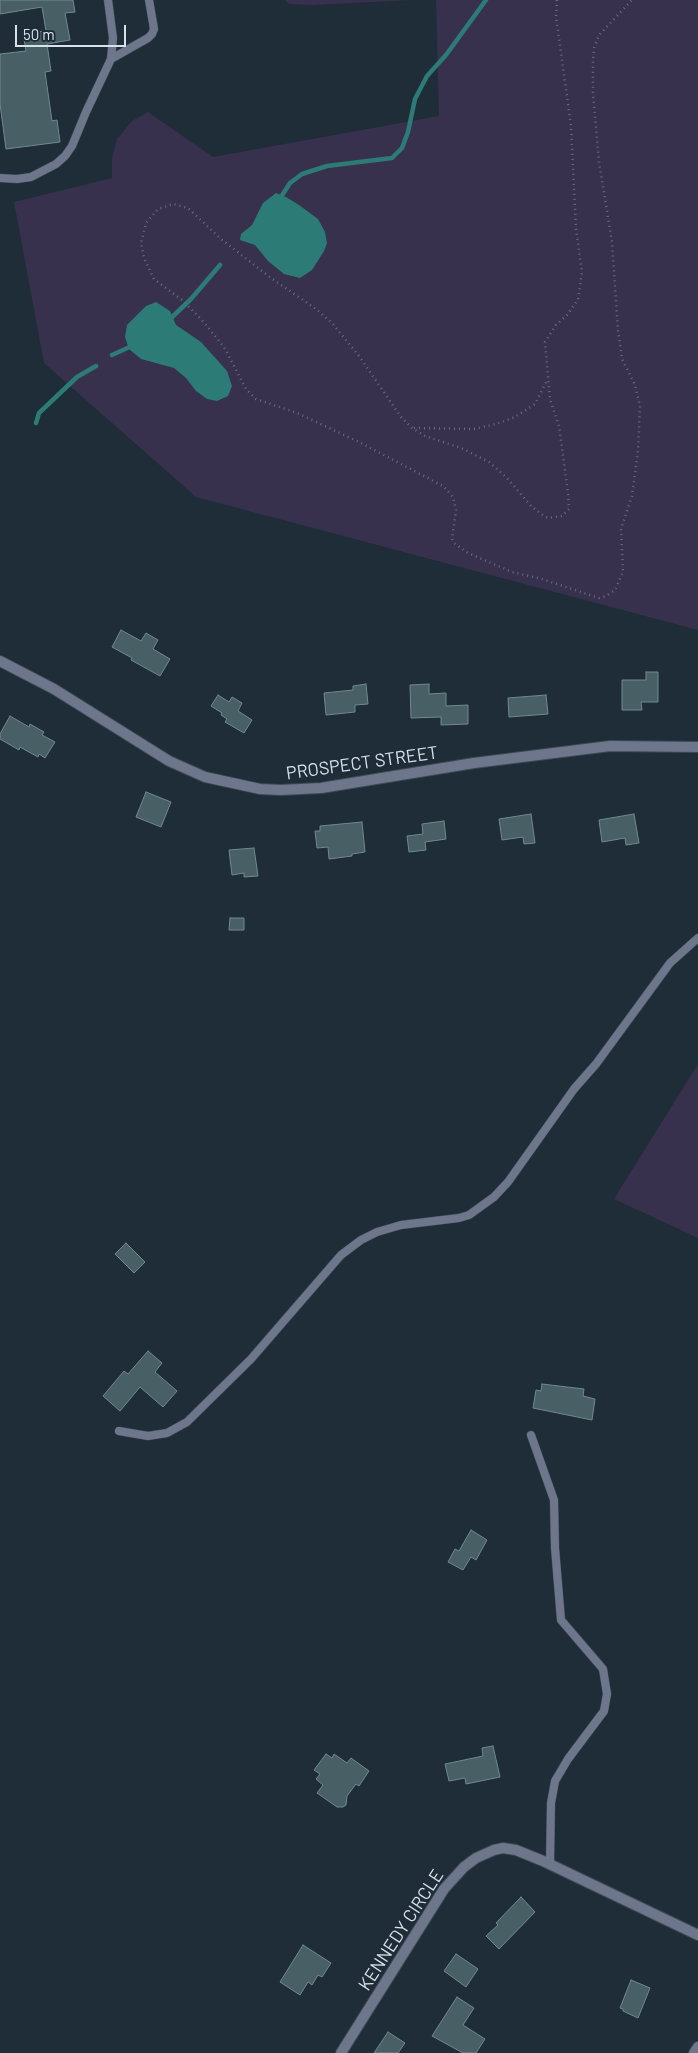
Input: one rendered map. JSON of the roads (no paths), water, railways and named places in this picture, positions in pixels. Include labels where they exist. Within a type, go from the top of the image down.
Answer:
[{"type":"street","name":"PROSPECT STREET","points":[[0,661],[54,689],[169,761],[205,777],[260,789],[321,788],[474,763],[610,746],[698,747]]},
{"type":"street","name":"KENNEDY CIRCLE","points":[[341,2053],[444,1889],[464,1867],[484,1854],[503,1848],[516,1850],[550,1864],[698,1935]]},
{"type":"street","points":[[694,2053],[698,2047]]},
{"type":"lane","points":[[0,178],[17,179],[31,177],[56,164],[72,146],[111,58],[113,38],[108,0]]},
{"type":"lane","points":[[111,58],[152,34],[154,29],[149,0]]},
{"type":"lane","points":[[119,1430],[148,1436],[167,1433],[186,1422],[250,1358],[340,1255],[362,1240],[377,1232],[401,1225],[459,1218],[469,1214],[494,1197],[508,1182],[574,1089],[596,1064],[670,963],[698,938]]},
{"type":"lane","points":[[531,1436],[554,1500],[555,1548],[561,1620],[603,1669],[607,1694],[604,1711],[568,1759],[555,1781],[550,1811],[550,1864]]},
{"type":"waterway","points":[[279,200],[290,183],[302,174],[327,166],[392,158],[402,148],[408,132],[415,99],[427,76],[446,55],[486,0]]},
{"type":"waterway","points":[[168,321],[191,299],[220,265]]},
{"type":"waterway","points":[[112,355],[134,345]]},
{"type":"waterway","points":[[36,423],[39,413],[77,377],[96,366]]}]
